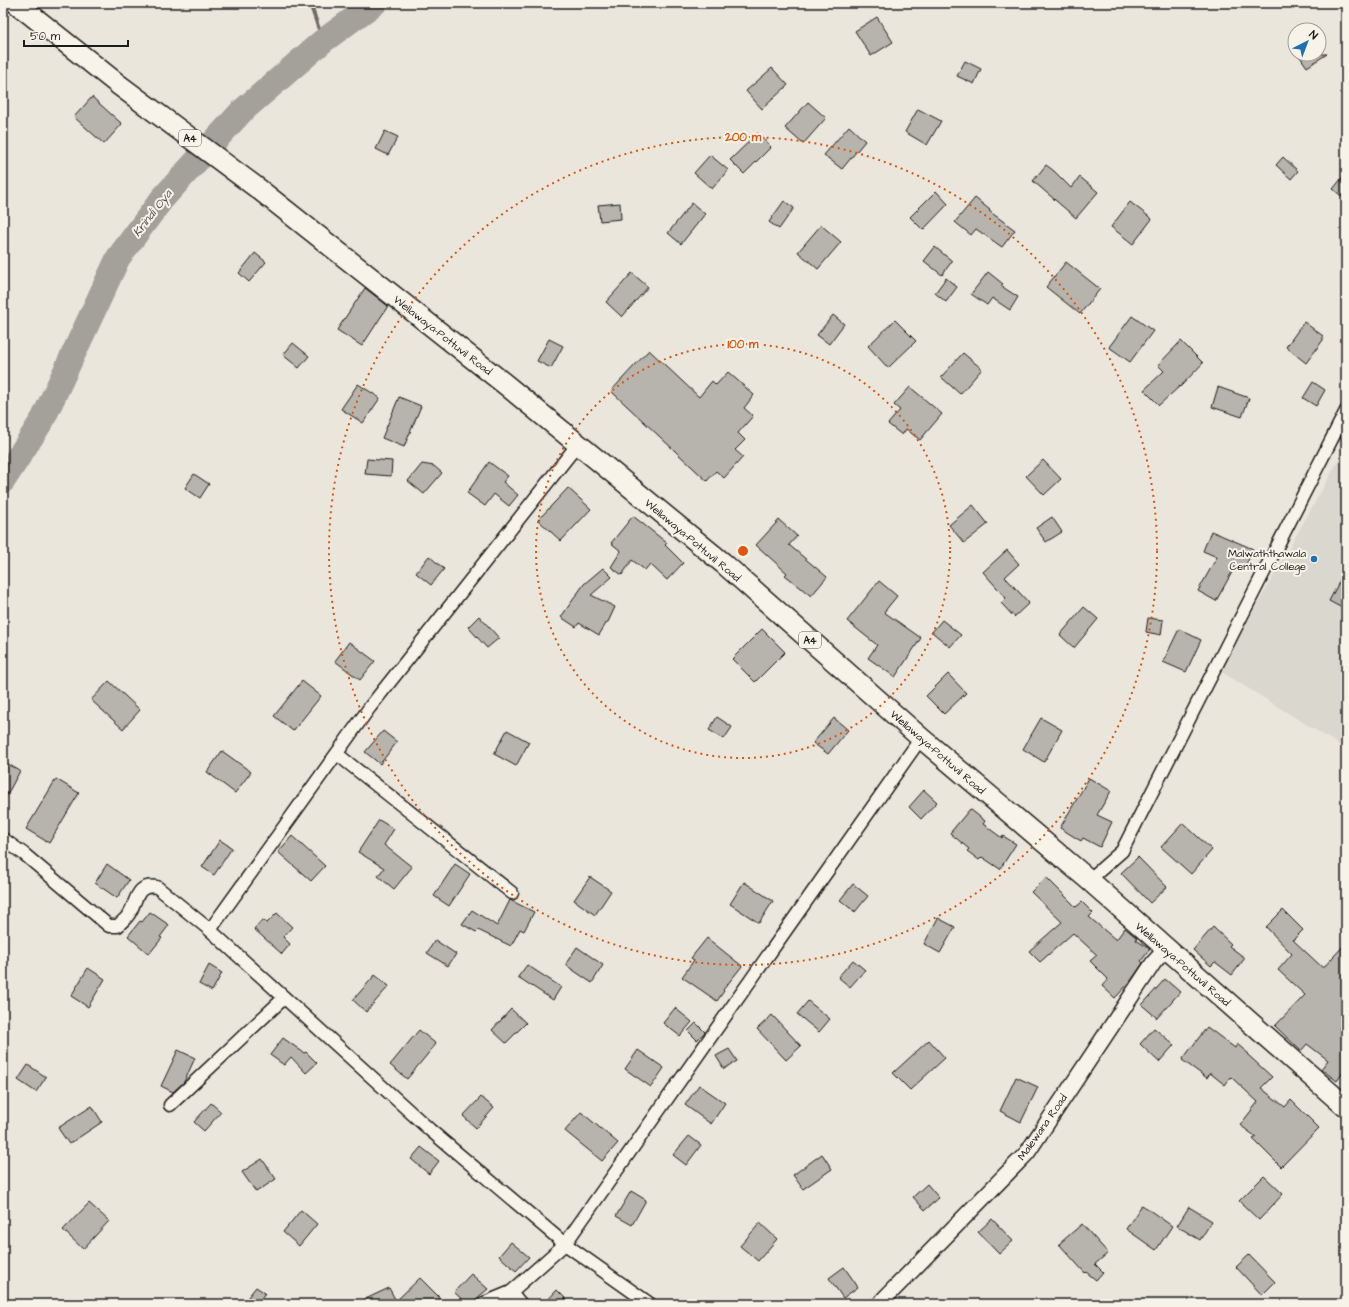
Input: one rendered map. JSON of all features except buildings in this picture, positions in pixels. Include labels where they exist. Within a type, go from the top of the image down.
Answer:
[{"type":"highway","name":"Wellawaya-Pottuvil Road","points":[[16,3],[119,85],[260,190],[506,385],[723,563],[922,738],[1089,880],[1346,1107]]},
{"type":"street","points":[[1089,880],[1122,850],[1346,411]]},
{"type":"street","points":[[210,930],[370,707],[578,444]]},
{"type":"street","points":[[482,1304],[511,1292],[565,1244],[922,738]]},
{"type":"street","points":[[337,754],[512,893]]},
{"type":"street","points":[[3,839],[24,854],[109,926],[118,926],[128,915],[140,890],[150,886],[157,887],[210,930],[430,1130],[565,1244],[650,1304]]},
{"type":"street","name":"Malewana Road","points":[[880,1304],[1026,1153],[1154,962],[1166,949]]},
{"type":"street","points":[[170,1105],[284,998]]},
{"type":"street","points":[[511,1292],[521,1304]]},
{"type":"shaded area","name":"Malwaththawala Central College","points":[[1346,447],[1346,749],[1220,671]]},
{"type":"waterway","points":[[310,3],[323,41]]},
{"type":"waterway","name":"Krindi Oya","points":[[3,481],[43,419],[118,258],[162,199],[241,112],[323,41],[375,3]]},
{"type":"place","name":"Malwaththawala Central College","points":[[1314,559]]}]
